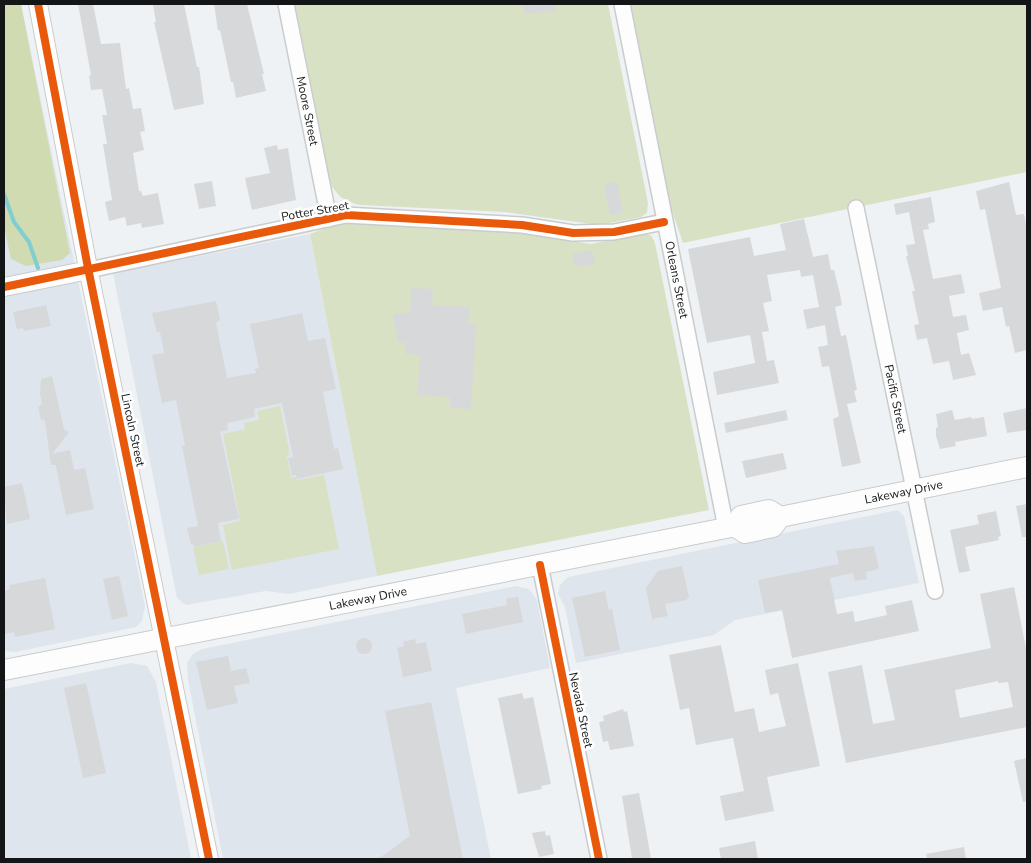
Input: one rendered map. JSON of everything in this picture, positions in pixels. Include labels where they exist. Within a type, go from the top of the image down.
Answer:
[{"type":"main road","name":"Lakeway Drive","points":[[4,670],[730,527],[741,516],[769,510],[780,517],[1027,467]]},
{"type":"street","name":"Lincoln Street","points":[[38,4],[89,270],[209,859]]},
{"type":"street","name":"Moore Street","points":[[286,4],[330,219]]},
{"type":"street","name":"Orleans Street","points":[[622,4],[664,222],[730,527]]},
{"type":"street","name":"Pacific Street","points":[[856,208],[935,591]]},
{"type":"street","name":"Potter Street","points":[[4,287],[346,215],[522,225],[573,233],[614,232],[664,222]]},
{"type":"street","name":"Nevada Street","points":[[540,565],[599,859]]},
{"type":"shaded area","points":[[4,4],[21,4],[145,606],[142,621],[136,627],[16,652],[4,651]]},
{"type":"shaded area","points":[[310,234],[377,576],[289,594],[266,591],[186,605],[177,598],[113,273]]},
{"type":"shaded area","points":[[898,510],[904,516],[919,583],[735,620],[714,635],[576,663],[565,607],[558,594],[560,585],[568,577]]},
{"type":"shaded area","points":[[516,586],[529,589],[537,600],[550,668],[456,688],[491,859],[223,859],[188,680],[187,663],[193,654],[202,649]]},
{"type":"shaded area","points":[[131,663],[147,666],[156,682],[191,859],[4,859],[4,689]]},
{"type":"green space","points":[[4,4],[21,4],[70,253],[62,260],[26,266],[11,259],[4,226]]},
{"type":"green space","points":[[295,4],[608,4],[648,203],[647,213],[641,217],[599,225],[505,212],[360,205],[346,200],[338,195],[330,182]]},
{"type":"green space","points":[[631,4],[1027,4],[1027,172],[683,243],[670,205]]},
{"type":"green space","points":[[343,221],[513,232],[591,244],[641,234],[651,235],[655,243],[709,510],[377,576],[310,234]]},
{"type":"green space","points":[[280,406],[290,455],[287,456],[291,478],[296,477],[297,480],[324,475],[339,549],[232,570],[223,525],[240,521],[223,434],[245,429],[244,423],[259,420],[257,411]]},
{"type":"green space","points":[[223,541],[229,569],[199,575],[193,547]]},
{"type":"building","points":[[78,4],[93,4],[101,44],[120,43],[126,89],[129,88],[133,109],[141,108],[145,131],[140,132],[144,150],[133,153],[139,191],[141,191],[143,196],[158,193],[164,224],[142,228],[141,223],[127,226],[125,217],[109,221],[105,202],[112,200],[103,144],[107,144],[102,115],[107,115],[102,89],[91,90],[89,76],[91,75]]},
{"type":"building","points":[[184,4],[197,67],[199,67],[204,104],[174,110],[154,22],[156,22],[153,5]]},
{"type":"building","points":[[214,4],[247,4],[264,74],[262,74],[266,91],[236,98],[220,30],[218,31]]},
{"type":"building","points":[[521,4],[556,4],[556,11],[525,14]]},
{"type":"building","points":[[277,145],[278,150],[288,148],[296,200],[252,210],[245,178],[270,173],[264,148]]},
{"type":"building","points":[[212,181],[216,206],[199,209],[194,184]]},
{"type":"building","points":[[617,181],[623,212],[610,215],[604,184]]},
{"type":"building","points":[[1009,182],[1016,215],[1024,214],[1027,230],[1027,350],[1015,353],[1009,326],[1006,327],[1002,307],[983,311],[979,293],[1001,288],[985,209],[980,210],[976,191]]},
{"type":"building","points":[[931,197],[935,222],[928,224],[929,229],[923,230],[933,279],[961,274],[965,293],[949,296],[953,317],[966,315],[969,330],[957,333],[961,355],[969,353],[976,375],[953,380],[949,361],[933,364],[927,338],[917,340],[914,325],[919,324],[912,291],[915,291],[906,256],[908,256],[906,245],[915,244],[909,212],[896,215],[894,204]]},
{"type":"building","points":[[804,219],[813,257],[828,254],[831,270],[834,270],[842,305],[835,307],[841,336],[846,335],[857,390],[854,391],[857,402],[847,404],[861,463],[842,467],[833,419],[839,416],[829,366],[822,367],[818,347],[828,345],[825,325],[807,329],[803,310],[819,307],[813,275],[801,277],[800,270],[767,275],[772,301],[763,303],[769,331],[762,332],[767,361],[774,360],[779,383],[717,395],[713,372],[755,363],[750,335],[707,343],[688,249],[750,237],[754,256],[786,250],[780,224]]},
{"type":"building","points":[[592,250],[595,264],[575,267],[573,254]]},
{"type":"building","points":[[411,288],[433,289],[432,305],[470,307],[469,324],[476,325],[471,409],[450,408],[450,397],[417,395],[420,355],[405,354],[405,343],[398,342],[393,315],[410,312]]},
{"type":"building","points":[[216,301],[220,320],[216,323],[227,378],[256,373],[255,369],[259,368],[250,324],[302,313],[308,341],[325,338],[336,389],[323,392],[334,449],[338,448],[343,469],[297,479],[296,475],[292,476],[288,458],[293,457],[282,403],[254,409],[255,417],[227,423],[228,430],[220,432],[239,519],[218,523],[221,541],[194,547],[193,544],[191,545],[187,528],[198,526],[182,446],[185,445],[176,400],[162,403],[152,355],[164,353],[160,332],[157,332],[152,313]]},
{"type":"building","points":[[46,305],[51,326],[24,331],[23,328],[17,329],[13,312]]},
{"type":"building","points":[[52,376],[64,429],[69,432],[52,454],[70,450],[74,470],[85,468],[94,509],[66,515],[56,465],[51,465],[45,422],[44,419],[41,420],[38,407],[42,404],[40,394],[41,379]]},
{"type":"building","points":[[1027,408],[1027,430],[1007,433],[1003,413]]},
{"type":"building","points":[[786,410],[788,420],[726,433],[724,423]]},
{"type":"building","points":[[952,410],[955,420],[984,417],[987,436],[955,442],[956,446],[940,449],[936,436],[936,428],[938,427],[936,414]]},
{"type":"building","points":[[783,453],[787,469],[746,478],[742,461]]},
{"type":"building","points":[[22,483],[30,519],[7,524],[4,487]]},
{"type":"building","points":[[1027,504],[1027,537],[1022,537],[1016,506]]},
{"type":"building","points":[[996,511],[1001,536],[998,537],[999,540],[965,547],[970,571],[959,573],[950,530],[979,524],[977,515]]},
{"type":"building","points":[[874,546],[879,569],[866,572],[867,579],[855,581],[853,573],[830,578],[837,614],[853,611],[855,622],[887,615],[885,606],[912,600],[919,631],[792,658],[782,610],[765,613],[758,580],[839,564],[836,551]]},
{"type":"building","points":[[682,566],[689,597],[686,600],[665,604],[668,616],[652,619],[646,588],[658,571]]},
{"type":"building","points":[[119,576],[128,616],[112,620],[103,579]]},
{"type":"building","points":[[45,578],[55,629],[15,637],[14,632],[4,634],[4,591],[10,589],[9,585]]},
{"type":"building","points":[[1014,587],[1027,653],[1027,727],[846,763],[828,672],[862,665],[873,724],[895,720],[884,670],[991,648],[980,594]],"holes":[[[998,681],[998,683],[1008,682],[1013,707],[960,718],[955,690]]]},
{"type":"building","points":[[605,591],[609,610],[612,609],[620,650],[585,657],[572,598]]},
{"type":"building","points":[[518,597],[523,622],[466,634],[462,614],[507,605],[506,599]]},
{"type":"building","points":[[364,638],[370,640],[372,646],[370,652],[364,654],[358,652],[356,646],[358,640]]},
{"type":"building","points":[[415,639],[416,644],[426,642],[432,671],[403,677],[397,648],[404,646],[403,642]]},
{"type":"building","points":[[721,645],[735,712],[754,708],[759,732],[786,726],[778,693],[770,695],[765,670],[798,663],[820,766],[767,777],[774,811],[725,821],[720,796],[744,791],[733,738],[696,745],[689,708],[680,710],[669,655]]},
{"type":"building","points":[[228,656],[231,671],[246,668],[250,683],[234,686],[238,703],[207,710],[196,662]]},
{"type":"building","points":[[86,683],[106,773],[83,778],[64,688]]},
{"type":"building","points":[[522,693],[524,699],[533,697],[551,784],[541,786],[542,789],[518,794],[498,698]]},
{"type":"building","points":[[431,702],[463,859],[378,859],[410,836],[385,711]]},
{"type":"building","points":[[623,709],[624,712],[627,711],[634,746],[610,750],[608,741],[603,742],[599,722],[604,721],[603,716]]},
{"type":"building","points":[[1027,758],[1027,801],[1023,802],[1014,761]]},
{"type":"building","points":[[639,793],[651,859],[632,859],[622,796]]},
{"type":"building","points":[[545,831],[546,836],[550,835],[554,854],[539,857],[532,833]]},
{"type":"building","points":[[755,841],[758,859],[721,859],[719,848]]},
{"type":"building","points":[[964,847],[966,859],[927,859],[926,854]]},
{"type":"waterway","points":[[4,194],[14,222],[29,242],[38,268]]},
{"type":"cycle path","points":[[38,4],[88,268],[209,859]]},
{"type":"cycle path","points":[[4,287],[346,215],[522,225],[573,233],[614,232],[664,222]]},
{"type":"cycle path","points":[[540,565],[599,859]]}]
